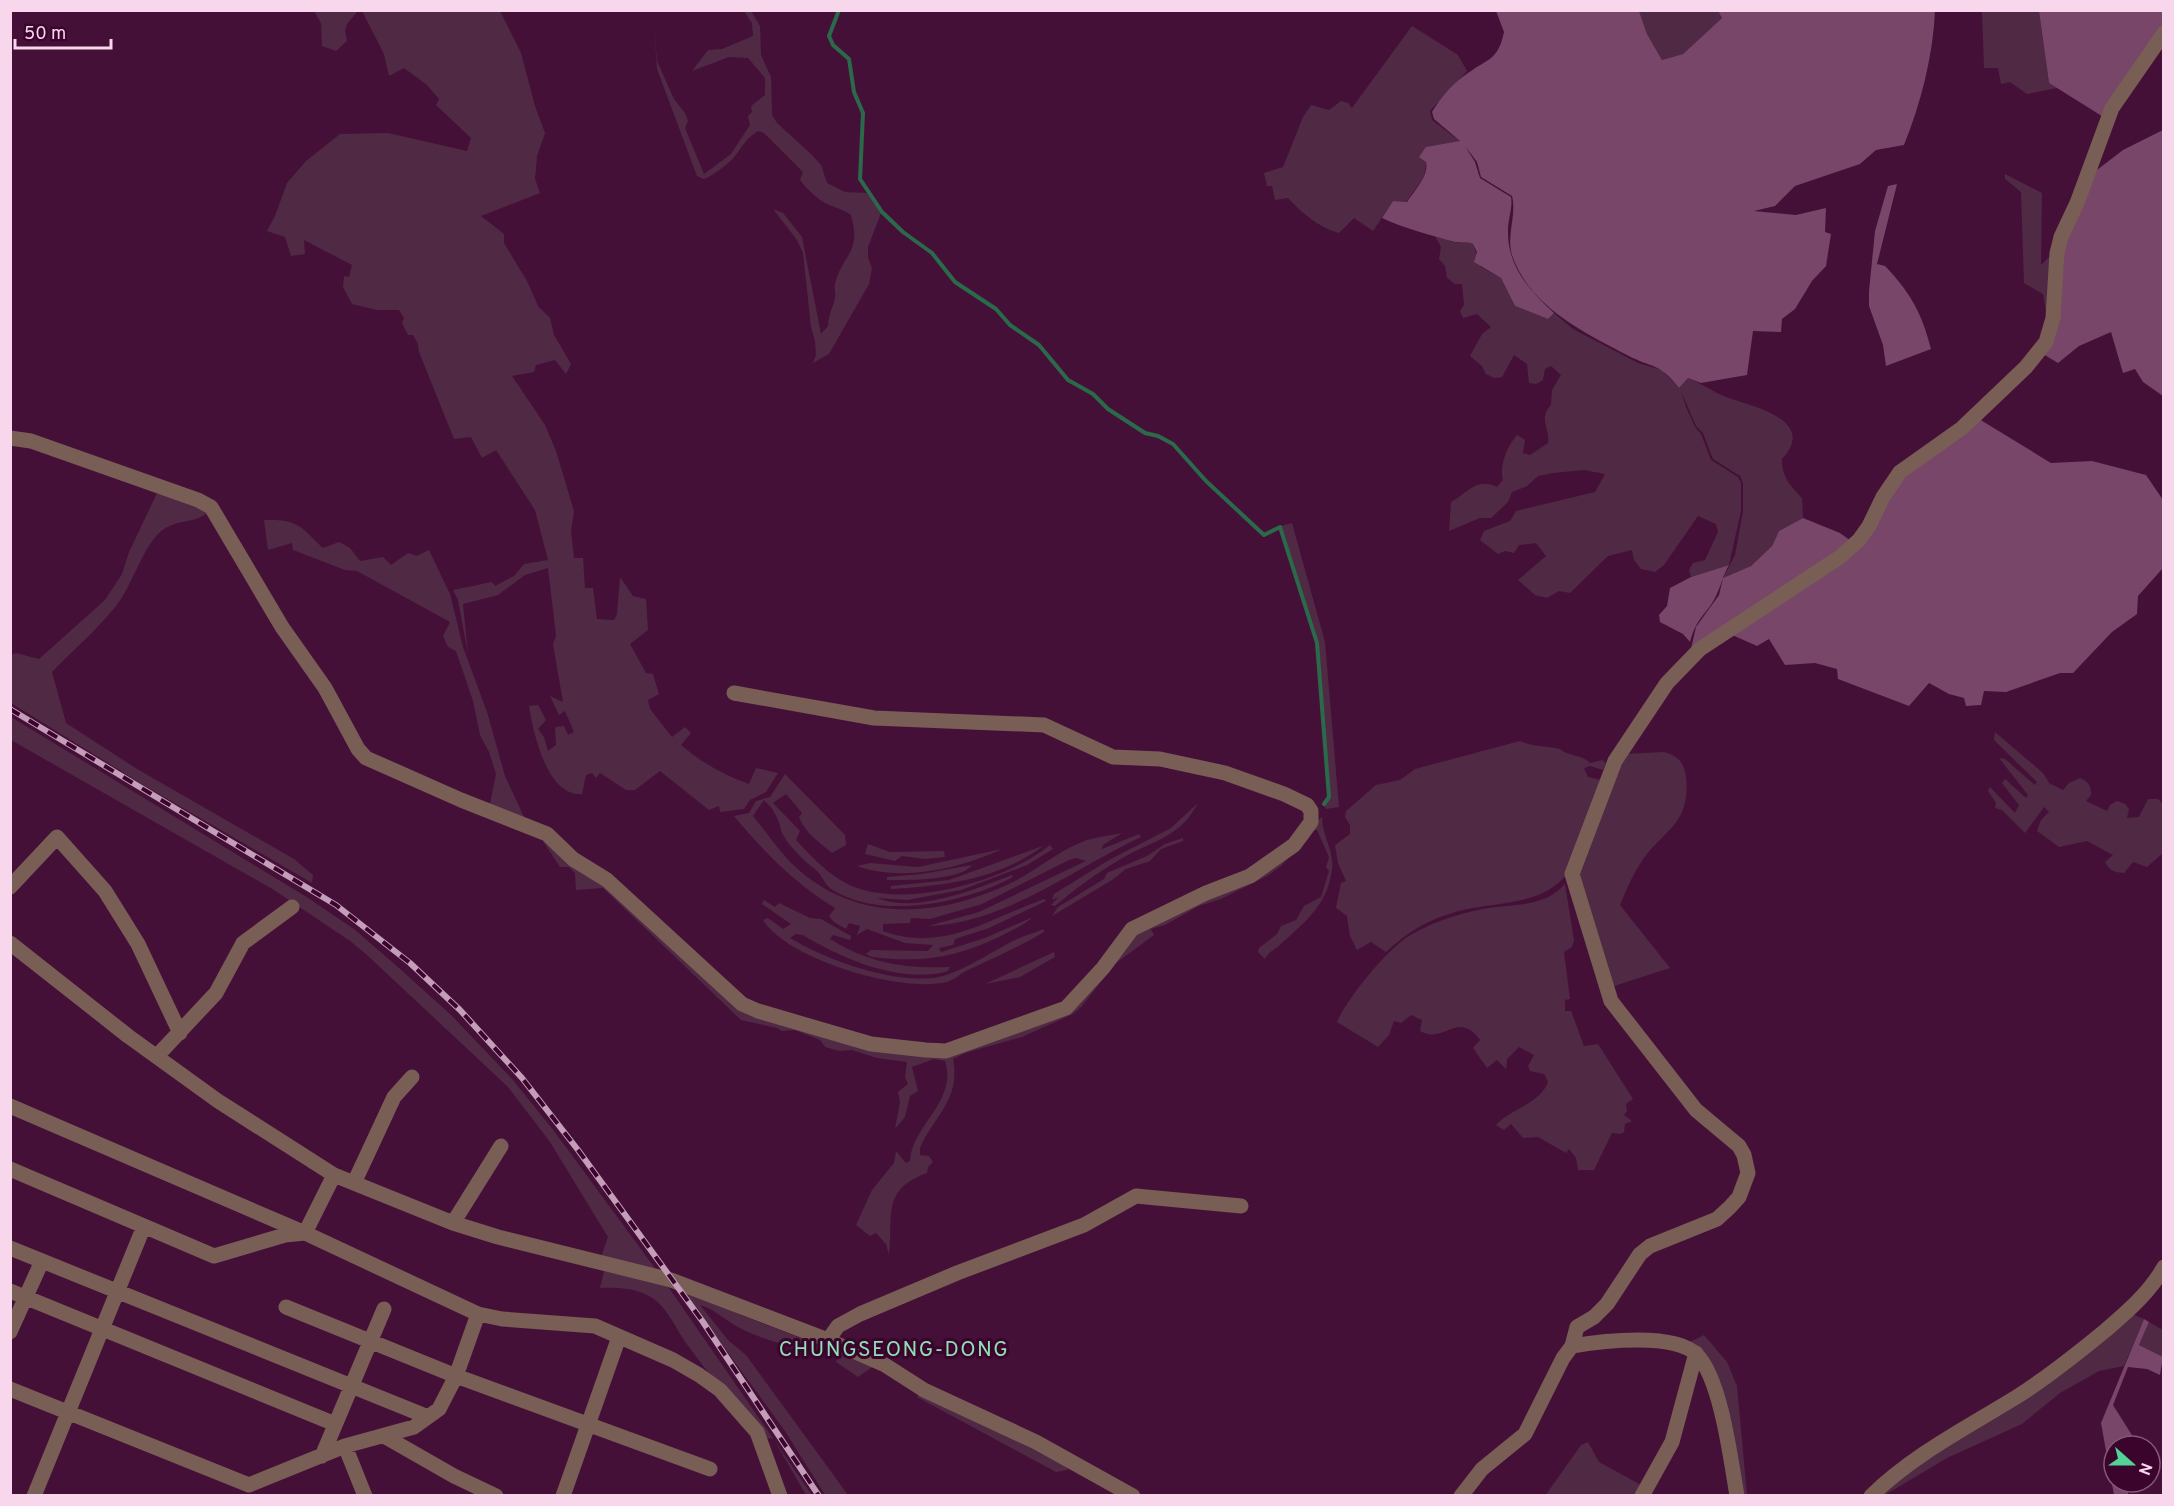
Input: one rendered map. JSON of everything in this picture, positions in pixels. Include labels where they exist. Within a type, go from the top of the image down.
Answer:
[{"type":"street","points":[[1461,1496],[1482,1469],[1525,1434],[1560,1363],[1572,1346],[1577,1327],[1594,1317],[1607,1304],[1640,1254],[1671,1236],[1717,1219],[1739,1197],[1748,1173],[1744,1155],[1738,1146],[1696,1110],[1611,1001],[1572,874],[1615,761],[1667,683],[1686,662],[1700,649],[1815,575],[1846,551],[1869,526],[1883,497],[1900,472],[1956,434],[2026,367],[2046,342],[2053,318],[2056,254],[2061,237],[2081,192],[2112,108],[2163,33]]},
{"type":"street","points":[[10,438],[31,441],[198,500],[211,507],[282,627],[325,688],[358,749],[366,758],[461,800],[547,834],[573,859],[607,880],[727,992],[758,1011],[871,1044],[903,1048],[946,1050],[994,1034],[1066,1008],[1103,968],[1132,929],[1206,893],[1250,876],[1294,845],[1311,822],[1311,811],[1307,805],[1255,782],[1160,759],[1113,757],[1044,724],[874,718],[734,693]]},
{"type":"street","points":[[10,887],[57,837],[105,891],[138,944],[180,1033]]},
{"type":"street","points":[[157,1056],[216,993],[243,943],[292,907]]},
{"type":"street","points":[[10,943],[218,1101],[334,1175],[453,1223],[517,1242],[671,1280],[828,1340],[885,1365],[924,1390],[1036,1442],[1133,1496]]},
{"type":"street","points":[[354,1183],[394,1097],[412,1077]]},
{"type":"street","points":[[10,1106],[305,1233],[478,1314],[502,1319],[595,1326],[673,1360],[720,1390],[757,1432],[780,1496]]},
{"type":"street","points":[[453,1223],[501,1146]]},
{"type":"street","points":[[10,1169],[214,1256],[285,1235],[305,1233]]},
{"type":"street","points":[[305,1233],[334,1175]]},
{"type":"street","points":[[828,1340],[838,1326],[860,1314],[957,1273],[1084,1225],[1136,1196],[1240,1206]]},
{"type":"street","points":[[34,1496],[144,1226]]},
{"type":"street","points":[[10,1248],[428,1417]]},
{"type":"street","points":[[10,1332],[42,1261]]},
{"type":"street","points":[[1871,1496],[1888,1479],[1948,1437],[2020,1394],[2090,1343],[2134,1305],[2156,1280],[2163,1267]]},
{"type":"street","points":[[10,1291],[335,1424]]},
{"type":"street","points":[[286,1307],[456,1376],[710,1469]]},
{"type":"street","points":[[322,1456],[384,1310]]},
{"type":"street","points":[[10,1389],[248,1490],[345,1446],[414,1427],[439,1409],[456,1376],[478,1314]]},
{"type":"street","points":[[564,1496],[619,1336]]},
{"type":"street","points":[[1572,1346],[1611,1341],[1652,1341],[1686,1348],[1696,1353],[1709,1374],[1714,1390],[1730,1447],[1737,1496]]},
{"type":"street","points":[[1642,1496],[1672,1442],[1696,1353]]},
{"type":"street","points":[[384,1436],[454,1476],[496,1496]]},
{"type":"street","points":[[345,1446],[365,1496]]},
{"type":"shaded area","points":[[314,11],[358,11],[347,24],[345,31],[347,41],[336,51],[322,46],[321,23]]},
{"type":"shaded area","points":[[362,11],[500,11],[521,53],[535,106],[545,133],[537,156],[535,179],[540,193],[481,216],[504,234],[504,243],[527,281],[538,306],[550,318],[554,335],[571,364],[566,374],[555,360],[536,365],[534,372],[512,376],[545,425],[556,451],[574,511],[571,531],[574,558],[583,558],[585,588],[593,588],[597,619],[614,620],[617,614],[620,577],[633,596],[646,599],[648,630],[630,644],[646,673],[653,674],[659,694],[648,700],[650,709],[672,737],[685,727],[691,733],[681,745],[705,763],[722,772],[749,784],[756,768],[778,773],[766,792],[750,800],[744,809],[720,812],[719,806],[709,810],[660,771],[635,790],[626,790],[600,773],[596,778],[592,773],[586,775],[582,794],[570,792],[551,774],[538,746],[529,706],[538,705],[546,720],[538,729],[544,737],[548,751],[556,745],[555,727],[564,726],[568,735],[574,732],[565,711],[559,715],[550,696],[563,702],[553,644],[556,636],[548,568],[525,575],[498,595],[463,604],[468,654],[458,600],[453,590],[492,582],[495,586],[514,576],[524,564],[548,560],[535,510],[496,450],[482,458],[471,437],[454,439],[419,352],[418,344],[413,335],[408,335],[402,323],[404,318],[399,310],[377,310],[352,304],[343,287],[344,276],[349,277],[352,265],[304,240],[305,254],[291,256],[285,237],[267,231],[287,183],[306,161],[340,134],[388,133],[467,151],[471,138],[436,105],[439,99],[427,85],[404,68],[389,76],[384,54]]},
{"type":"shaded area","points":[[744,11],[751,11],[760,26],[761,55],[771,77],[772,115],[777,123],[821,165],[827,183],[845,192],[867,193],[881,213],[868,247],[868,258],[872,268],[869,284],[829,354],[813,363],[816,355],[815,341],[811,327],[803,253],[797,240],[773,209],[783,213],[802,237],[821,334],[828,326],[838,274],[853,246],[854,228],[851,215],[812,194],[800,180],[803,172],[764,133],[758,131],[720,169],[704,179],[697,176],[657,69],[654,23],[657,61],[674,99],[685,113],[688,121],[685,128],[704,174],[731,154],[750,125],[748,116],[752,112],[751,106],[765,95],[765,78],[748,58],[729,57],[692,71],[708,50],[722,49],[753,36],[752,23]]},
{"type":"shaded area","points":[[1496,11],[1639,11],[1647,34],[1662,60],[1683,54],[1722,18],[1718,11],[1935,11],[1932,45],[1925,79],[1904,145],[1876,150],[1860,164],[1795,186],[1775,206],[1754,211],[1796,215],[1826,208],[1825,232],[1831,234],[1826,266],[1812,281],[1795,309],[1782,319],[1781,332],[1753,331],[1747,375],[1701,383],[1688,378],[1679,388],[1661,370],[1576,327],[1544,303],[1554,313],[1548,319],[1515,306],[1501,278],[1474,262],[1477,252],[1473,244],[1455,242],[1427,234],[1382,218],[1393,201],[1407,202],[1420,183],[1425,173],[1426,162],[1419,157],[1426,147],[1460,141],[1434,119],[1432,112],[1458,81],[1496,53],[1504,32]],"holes":[[[1465,146],[1477,162],[1481,177],[1512,196],[1510,248],[1520,273],[1544,303],[1528,286],[1521,276],[1511,255],[1509,243],[1508,230],[1511,197],[1480,178],[1475,162]]]},
{"type":"shaded area","points":[[1639,11],[1718,11],[1722,18],[1683,54],[1662,60],[1647,34]]},
{"type":"shaded area","points":[[1982,11],[2039,11],[2049,83],[2057,88],[2027,94],[2010,82],[2001,84],[1998,68],[1984,68]]},
{"type":"shaded area","points":[[2039,11],[2163,11],[2163,25],[2105,118],[2049,83]]},
{"type":"shaded area","points":[[1412,26],[1458,55],[1467,71],[1430,111],[1432,120],[1461,142],[1426,148],[1426,166],[1421,182],[1406,202],[1393,201],[1373,231],[1354,218],[1339,233],[1311,219],[1288,198],[1275,200],[1272,186],[1267,186],[1264,173],[1283,167],[1303,117],[1311,105],[1329,110],[1341,101],[1348,103],[1352,108]]},
{"type":"shaded area","points":[[2163,130],[2163,396],[2143,382],[2135,369],[2123,373],[2111,332],[2079,346],[2058,363],[2043,354],[2061,254],[2093,173],[2123,150]]},
{"type":"shaded area","points":[[2005,174],[2042,193],[2041,265],[2054,252],[2049,331],[2043,294],[2024,283],[2021,192],[2005,179]]},
{"type":"shaded area","points":[[1897,184],[1877,264],[1885,266],[1908,294],[1924,324],[1931,349],[1886,366],[1883,345],[1869,306],[1869,291],[1875,231],[1888,186]]},
{"type":"shaded area","points":[[1435,236],[1457,243],[1465,241],[1473,244],[1481,267],[1501,278],[1515,306],[1548,319],[1554,313],[1573,329],[1638,363],[1662,370],[1679,388],[1688,378],[1721,395],[1778,417],[1787,425],[1792,434],[1791,446],[1782,459],[1782,466],[1788,481],[1802,498],[1803,518],[1779,531],[1772,546],[1751,566],[1723,578],[1735,555],[1743,511],[1743,483],[1740,476],[1713,459],[1703,433],[1696,426],[1681,391],[1686,407],[1695,427],[1701,434],[1711,460],[1738,477],[1741,483],[1741,511],[1729,565],[1691,577],[1689,570],[1693,563],[1705,560],[1718,532],[1716,524],[1698,516],[1664,565],[1655,572],[1641,569],[1634,560],[1632,550],[1608,556],[1570,593],[1559,591],[1547,598],[1535,595],[1518,580],[1546,556],[1536,543],[1519,545],[1514,553],[1505,551],[1498,554],[1480,540],[1484,531],[1510,521],[1516,511],[1595,492],[1605,474],[1584,470],[1538,476],[1527,486],[1512,492],[1508,502],[1491,518],[1480,518],[1449,531],[1451,502],[1478,485],[1490,484],[1497,487],[1503,480],[1502,469],[1505,456],[1517,435],[1525,440],[1523,453],[1530,455],[1548,443],[1545,415],[1551,405],[1552,390],[1561,375],[1551,366],[1545,369],[1543,380],[1536,384],[1529,383],[1527,364],[1514,355],[1502,377],[1494,378],[1486,374],[1482,366],[1470,356],[1482,334],[1491,327],[1477,314],[1463,318],[1460,311],[1464,305],[1462,284],[1455,284],[1447,278],[1445,266],[1439,259],[1441,247]]},
{"type":"shaded area","points":[[1979,419],[2051,463],[2092,461],[2146,475],[2163,500],[2163,568],[2138,596],[2137,614],[2112,632],[2073,673],[2060,673],[2006,692],[1984,691],[1981,705],[1966,706],[1964,698],[1949,694],[1929,683],[1909,706],[1838,679],[1837,669],[1815,663],[1785,665],[1769,639],[1757,646],[1730,634],[1843,560],[1896,482]]},
{"type":"shaded area","points":[[159,489],[210,511],[199,518],[170,526],[157,535],[116,606],[52,672],[66,723],[137,769],[294,859],[313,875],[312,883],[145,786],[11,703],[11,655],[16,653],[39,659],[105,600],[122,574],[129,552]]},
{"type":"shaded area","points":[[1803,518],[1840,533],[1851,541],[1690,653],[1696,627],[1719,595],[1723,578],[1751,566],[1772,546],[1779,531]]},
{"type":"shaded area","points":[[264,520],[284,521],[298,525],[323,548],[339,542],[350,548],[360,561],[383,557],[391,565],[408,553],[417,556],[429,550],[450,594],[463,647],[487,712],[505,776],[525,819],[490,804],[496,774],[489,752],[480,735],[473,701],[456,651],[448,647],[443,636],[450,622],[357,571],[345,570],[293,550],[292,543],[268,550]]},
{"type":"shaded area","points":[[1292,523],[1325,642],[1339,807],[1326,809],[1324,806],[1330,797],[1316,635],[1281,526]]},
{"type":"shaded area","points":[[1729,565],[1716,596],[1699,621],[1690,642],[1683,634],[1660,622],[1659,615],[1667,606],[1670,588],[1691,577]]},
{"type":"shaded area","points":[[11,717],[305,896],[354,929],[451,1015],[513,1080],[554,1131],[657,1271],[601,1257],[608,1237],[550,1142],[508,1087],[367,955],[274,890],[11,740]]},
{"type":"shaded area","points":[[1995,732],[2043,773],[2049,783],[2063,790],[2069,783],[2080,778],[2086,781],[2091,795],[2086,801],[2107,811],[2110,805],[2117,801],[2125,804],[2129,809],[2127,818],[2139,817],[2148,799],[2158,799],[2163,804],[2163,853],[2147,867],[2133,862],[2124,873],[2115,871],[2105,862],[2113,855],[2087,841],[2059,847],[2037,831],[2041,820],[2049,812],[2044,807],[2025,833],[2002,810],[1995,808],[1996,803],[1988,791],[1990,787],[2015,813],[2019,805],[2002,783],[2005,779],[2026,798],[2028,795],[1999,758],[2005,759],[2035,785],[2037,782],[1994,740]]},
{"type":"shaded area","points":[[1520,741],[1560,749],[1590,763],[1602,760],[1606,763],[1603,770],[1590,766],[1584,768],[1588,777],[1606,781],[1569,872],[1547,891],[1534,897],[1463,910],[1431,921],[1412,931],[1386,952],[1371,942],[1357,950],[1350,936],[1347,916],[1336,908],[1341,883],[1346,881],[1338,863],[1335,845],[1350,834],[1350,825],[1345,817],[1346,811],[1376,785],[1400,780],[1415,769]]},
{"type":"shaded area","points":[[1664,752],[1677,758],[1684,767],[1686,794],[1684,807],[1673,826],[1640,864],[1620,905],[1670,968],[1611,987],[1579,882],[1580,866],[1624,754]]},
{"type":"shaded area","points":[[785,774],[845,835],[846,845],[832,853],[817,841],[799,817],[802,813],[786,794],[773,803],[800,831],[796,840],[831,874],[857,888],[879,893],[904,894],[957,887],[1009,870],[1050,845],[1053,849],[1027,865],[961,890],[907,900],[877,898],[892,902],[927,901],[963,893],[1012,875],[1013,877],[971,894],[923,905],[874,904],[851,899],[831,889],[817,871],[786,840],[775,814],[764,800],[753,816],[793,865],[824,888],[850,900],[877,907],[905,909],[961,902],[1015,881],[1064,850],[1086,840],[1122,833],[1103,845],[1102,849],[1139,834],[1141,837],[1012,905],[985,915],[957,923],[928,926],[979,912],[1086,861],[1076,858],[1069,860],[982,904],[930,919],[911,918],[910,923],[883,924],[883,931],[905,937],[946,936],[985,924],[1044,899],[1046,901],[989,928],[955,939],[953,945],[939,948],[941,952],[985,938],[1033,917],[985,943],[954,954],[923,959],[872,957],[866,954],[871,950],[928,951],[933,945],[905,943],[867,929],[857,935],[860,926],[849,923],[846,929],[834,922],[829,916],[835,908],[780,866],[734,816],[749,813],[756,801],[770,797]]},
{"type":"shaded area","points":[[1198,803],[1175,831],[1115,862],[1055,906],[1051,905],[1059,897],[1052,900],[1054,894],[1109,860],[1171,828]]},
{"type":"shaded area","points":[[1322,817],[1332,862],[1326,892],[1307,919],[1265,959],[1258,952],[1259,948],[1277,934],[1281,926],[1296,920],[1304,906],[1321,897],[1329,871],[1326,867],[1329,857],[1317,830],[1314,830],[1281,866],[1267,876],[1221,899],[1199,906],[1165,925],[1151,929],[1154,935],[1116,963],[1073,1014],[1022,1037],[965,1053],[953,1059],[953,1086],[950,1097],[920,1148],[920,1155],[929,1156],[933,1162],[928,1167],[927,1173],[912,1180],[896,1196],[892,1206],[889,1255],[886,1244],[876,1233],[870,1236],[856,1225],[872,1190],[894,1163],[896,1151],[906,1163],[910,1161],[918,1136],[945,1089],[947,1076],[945,1061],[934,1059],[912,1067],[918,1091],[910,1096],[905,1117],[895,1129],[900,1102],[898,1092],[908,1084],[905,1077],[907,1062],[877,1058],[852,1050],[839,1051],[825,1047],[820,1040],[795,1030],[782,1031],[741,1020],[603,888],[576,890],[575,873],[569,867],[560,867],[537,832],[604,883],[727,995],[917,1053],[1060,1015],[1134,932],[1216,894]]},
{"type":"shaded area","points":[[1183,838],[1183,841],[1161,849],[1150,861],[1126,869],[1052,916],[1058,907],[1104,879],[1107,873],[1147,856],[1165,844]]},
{"type":"shaded area","points":[[868,844],[890,852],[944,851],[945,857],[925,859],[902,856],[895,861],[865,854]]},
{"type":"shaded area","points":[[1043,846],[1009,866],[971,879],[931,886],[891,889],[891,886],[949,880]]},
{"type":"shaded area","points":[[1002,849],[968,862],[930,871],[893,873],[857,866],[870,863],[918,867]]},
{"type":"shaded area","points":[[972,865],[966,870],[945,877],[887,880],[887,877],[922,874]]},
{"type":"shaded area","points":[[1565,884],[1574,940],[1572,947],[1564,952],[1570,999],[1565,1000],[1565,1011],[1571,1011],[1584,1046],[1598,1044],[1633,1099],[1626,1104],[1627,1111],[1624,1115],[1632,1121],[1625,1124],[1624,1132],[1621,1134],[1612,1133],[1594,1170],[1578,1170],[1576,1158],[1569,1149],[1566,1153],[1538,1137],[1523,1138],[1511,1124],[1504,1130],[1496,1125],[1532,1101],[1544,1090],[1548,1082],[1544,1074],[1530,1071],[1528,1066],[1534,1055],[1519,1047],[1507,1059],[1506,1069],[1497,1060],[1487,1068],[1473,1048],[1480,1040],[1472,1031],[1464,1027],[1429,1034],[1420,1031],[1422,1020],[1411,1015],[1401,1023],[1394,1021],[1389,1035],[1378,1047],[1337,1022],[1350,999],[1382,960],[1404,939],[1441,921],[1469,912],[1539,901]]},
{"type":"shaded area","points":[[764,900],[775,907],[779,903],[810,918],[821,919],[851,936],[850,940],[833,935],[830,939],[859,954],[888,963],[918,967],[950,967],[948,971],[930,974],[912,975],[892,972],[853,960],[803,935],[796,934],[790,938],[822,954],[861,969],[902,977],[921,979],[939,977],[968,966],[1017,939],[1043,929],[1044,932],[947,982],[902,983],[847,970],[796,948],[776,935],[763,920],[768,918],[783,929],[791,924],[762,904]]},
{"type":"shaded area","points":[[1054,952],[1055,957],[1020,977],[985,984]]},
{"type":"shaded area","points":[[604,1271],[667,1285],[773,1438],[762,1439],[682,1338],[659,1303],[635,1290],[600,1288]]},
{"type":"shaded area","points":[[681,1288],[743,1316],[874,1366],[858,1377],[836,1362],[838,1358],[798,1342],[793,1348],[760,1337],[700,1305],[728,1340],[746,1355],[848,1495],[825,1495],[785,1431]]},
{"type":"shaded area","points":[[2130,1313],[2144,1319],[2124,1366],[2099,1371],[2060,1393],[2022,1424],[1947,1458],[1885,1495],[1875,1496]]},
{"type":"shaded area","points":[[2144,1319],[2149,1322],[2139,1345],[2163,1357],[2160,1375],[2147,1369],[2128,1367],[2113,1405],[2131,1434],[2103,1434],[2101,1423]]},
{"type":"shaded area","points":[[2149,1322],[2163,1330],[2163,1357],[2139,1345]]},
{"type":"shaded area","points":[[1704,1335],[1727,1362],[1737,1386],[1747,1495],[1741,1495],[1732,1437],[1688,1343]]},
{"type":"shaded area","points":[[919,1393],[1070,1466],[1067,1470],[1056,1472],[917,1397]]},
{"type":"shaded area","points":[[775,1441],[812,1495],[806,1495]]},
{"type":"shaded area","points":[[1588,1442],[1599,1462],[1643,1486],[1638,1495],[1545,1496],[1581,1445]]},
{"type":"waterway","points":[[839,10],[829,36],[833,45],[849,59],[854,92],[863,113],[860,179],[882,212],[903,232],[932,253],[955,282],[996,309],[1010,325],[1039,345],[1068,380],[1093,394],[1108,409],[1145,433],[1158,436],[1173,444],[1206,481],[1264,535],[1280,527],[1317,643],[1329,797],[1324,804]]},
{"type":"railway","points":[[10,709],[336,905],[410,963],[460,1010],[522,1078],[578,1150],[703,1322],[819,1496]]},
{"type":"district","name":"CHUNGSEONG-DONG","points":[[894,1349]]}]
